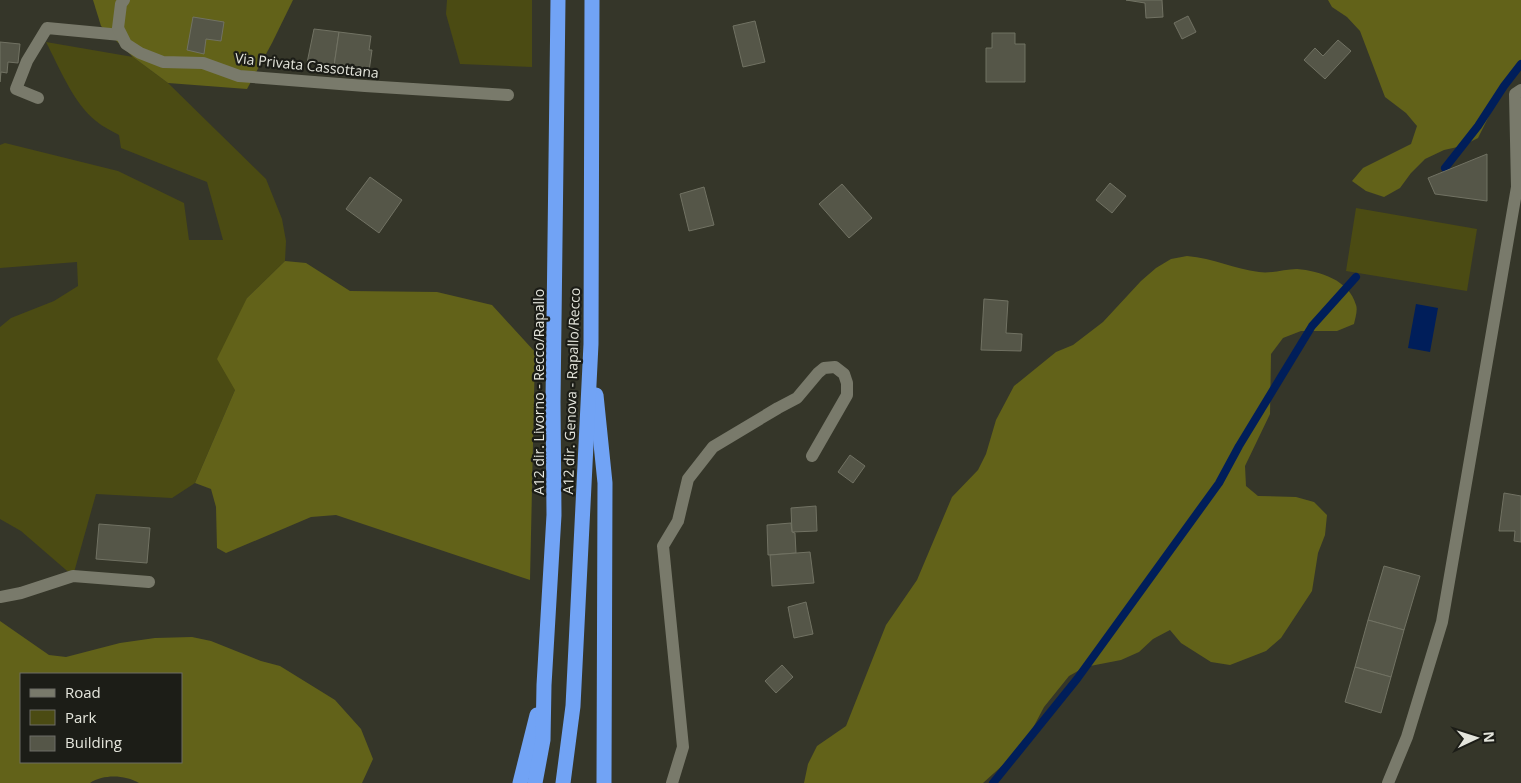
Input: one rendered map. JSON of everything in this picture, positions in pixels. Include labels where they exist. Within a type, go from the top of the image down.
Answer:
[{"type":"highway","name":"A12 dir. Livorno - Recco/Rapallo","points":[[535,783],[543,740],[544,685],[554,515],[553,402],[558,0]]},
{"type":"highway","name":"A12 dir. Genova - Rapallo/Recco","points":[[563,783],[573,706],[591,344],[592,0]]},
{"type":"highway","points":[[591,344],[605,483],[604,783]]},
{"type":"highway","points":[[520,783],[544,685]]},
{"type":"street","points":[[38,98],[16,89],[27,61],[47,28],[121,35],[118,28],[121,4],[124,0]]},
{"type":"street","name":"Via Privata Cassottana","points":[[121,35],[126,44],[140,53],[163,62],[203,63],[239,76],[508,95]]},
{"type":"street","points":[[1388,783],[1408,737],[1442,622],[1517,187],[1516,94],[1521,90]]},
{"type":"street","points":[[672,783],[683,747],[662,546],[678,520],[688,479],[713,447],[798,398],[818,372],[824,368],[835,367],[844,374],[847,383],[847,396],[812,456]]},
{"type":"street","points":[[0,597],[21,594],[73,576],[149,582]]},
{"type":"green space","points":[[447,0],[532,0],[532,67],[460,64],[446,14]]},
{"type":"green space","points":[[46,42],[133,57],[168,83],[266,179],[282,219],[286,241],[285,261],[247,298],[235,390],[195,483],[172,498],[96,494],[73,576],[21,531],[0,519],[0,327],[11,318],[54,301],[78,286],[77,262],[0,268],[0,145],[5,143],[118,171],[184,203],[189,240],[223,240],[207,182],[121,148],[119,135],[99,123],[81,105],[68,85]]},
{"type":"green space","points":[[1356,208],[1477,229],[1467,291],[1346,271]]},
{"type":"shaded area","points":[[93,0],[293,0],[247,89],[168,83],[133,57],[101,26]]},
{"type":"shaded area","points":[[1328,0],[1521,0],[1521,69],[1504,86],[1478,138],[1462,146],[1444,150],[1425,159],[1400,188],[1384,197],[1366,191],[1352,181],[1363,168],[1411,144],[1417,126],[1406,113],[1385,97],[1360,31],[1347,17],[1332,7]]},
{"type":"shaded area","points":[[1187,256],[1259,272],[1297,269],[1315,272],[1340,283],[1352,296],[1357,307],[1354,324],[1337,331],[1301,331],[1283,338],[1271,354],[1270,414],[1245,466],[1246,486],[1258,496],[1296,497],[1314,502],[1327,515],[1325,535],[1318,553],[1312,591],[1281,638],[1266,651],[1230,665],[1211,662],[1181,643],[1170,630],[1153,639],[1139,652],[1121,660],[1085,667],[1069,676],[1044,707],[1026,741],[1014,755],[983,783],[804,783],[808,764],[817,746],[846,726],[886,625],[917,580],[952,497],[978,470],[986,454],[996,420],[1014,386],[1056,352],[1073,345],[1103,322],[1141,281],[1156,268],[1171,259]]},
{"type":"shaded area","points":[[285,261],[306,263],[350,291],[437,292],[492,305],[535,352],[530,580],[336,515],[311,517],[226,553],[217,548],[216,507],[211,489],[195,483],[235,390],[217,359],[247,298]]},
{"type":"shaded area","points":[[0,621],[49,655],[66,657],[120,643],[155,638],[192,637],[211,641],[261,661],[280,666],[335,700],[361,729],[373,759],[362,783],[139,783],[127,778],[108,777],[90,783],[0,783]]},
{"type":"water","points":[[1416,304],[1438,308],[1430,352],[1408,348]]},
{"type":"building","points":[[1126,0],[1162,0],[1163,17],[1146,18],[1145,3]]},
{"type":"building","points":[[1188,16],[1196,32],[1182,39],[1174,23]]},
{"type":"building","points":[[193,17],[224,22],[221,41],[206,39],[204,54],[187,50]]},
{"type":"building","points":[[755,21],[765,62],[743,67],[733,26]]},
{"type":"building","points":[[314,29],[339,32],[334,66],[307,63]]},
{"type":"building","points":[[339,32],[371,36],[369,50],[372,50],[369,71],[334,66]]},
{"type":"building","points":[[992,33],[1015,33],[1015,44],[1025,44],[1025,82],[986,82],[986,48],[992,48]]},
{"type":"building","points":[[1338,40],[1351,51],[1325,79],[1304,60],[1315,48],[1323,56]]},
{"type":"building","points":[[0,42],[20,44],[18,63],[8,62],[7,73],[1,72],[0,82]]},
{"type":"building","points":[[1487,154],[1487,201],[1435,194],[1428,178]]},
{"type":"building","points":[[370,177],[402,200],[379,233],[346,209]]},
{"type":"building","points":[[1110,183],[1126,196],[1112,213],[1096,200]]},
{"type":"building","points":[[842,184],[872,218],[849,238],[819,204]]},
{"type":"building","points":[[704,187],[714,225],[689,231],[680,194]]},
{"type":"building","points":[[984,299],[1008,301],[1006,333],[1022,334],[1021,351],[981,350]]},
{"type":"building","points":[[850,455],[865,466],[853,483],[838,472]]},
{"type":"building","points":[[1504,493],[1521,496],[1521,542],[1514,541],[1515,531],[1499,531]]},
{"type":"building","points":[[816,506],[817,531],[792,532],[791,508]]},
{"type":"building","points":[[791,523],[792,532],[795,533],[796,553],[768,555],[767,525]]},
{"type":"building","points":[[99,524],[150,528],[147,563],[96,559]]},
{"type":"building","points":[[810,552],[814,583],[772,586],[770,555]]},
{"type":"building","points":[[1384,566],[1420,576],[1404,630],[1368,620]]},
{"type":"building","points":[[806,602],[813,634],[794,638],[788,607]]},
{"type":"building","points":[[1368,620],[1404,630],[1391,677],[1355,667]]},
{"type":"building","points":[[782,665],[793,677],[776,693],[765,681]]},
{"type":"building","points":[[1355,667],[1391,677],[1381,713],[1345,702]]},
{"type":"waterway","points":[[1445,168],[1478,126],[1521,64]]},
{"type":"waterway","points":[[993,783],[1077,679],[1219,483],[1239,446],[1312,326],[1356,277]]}]
